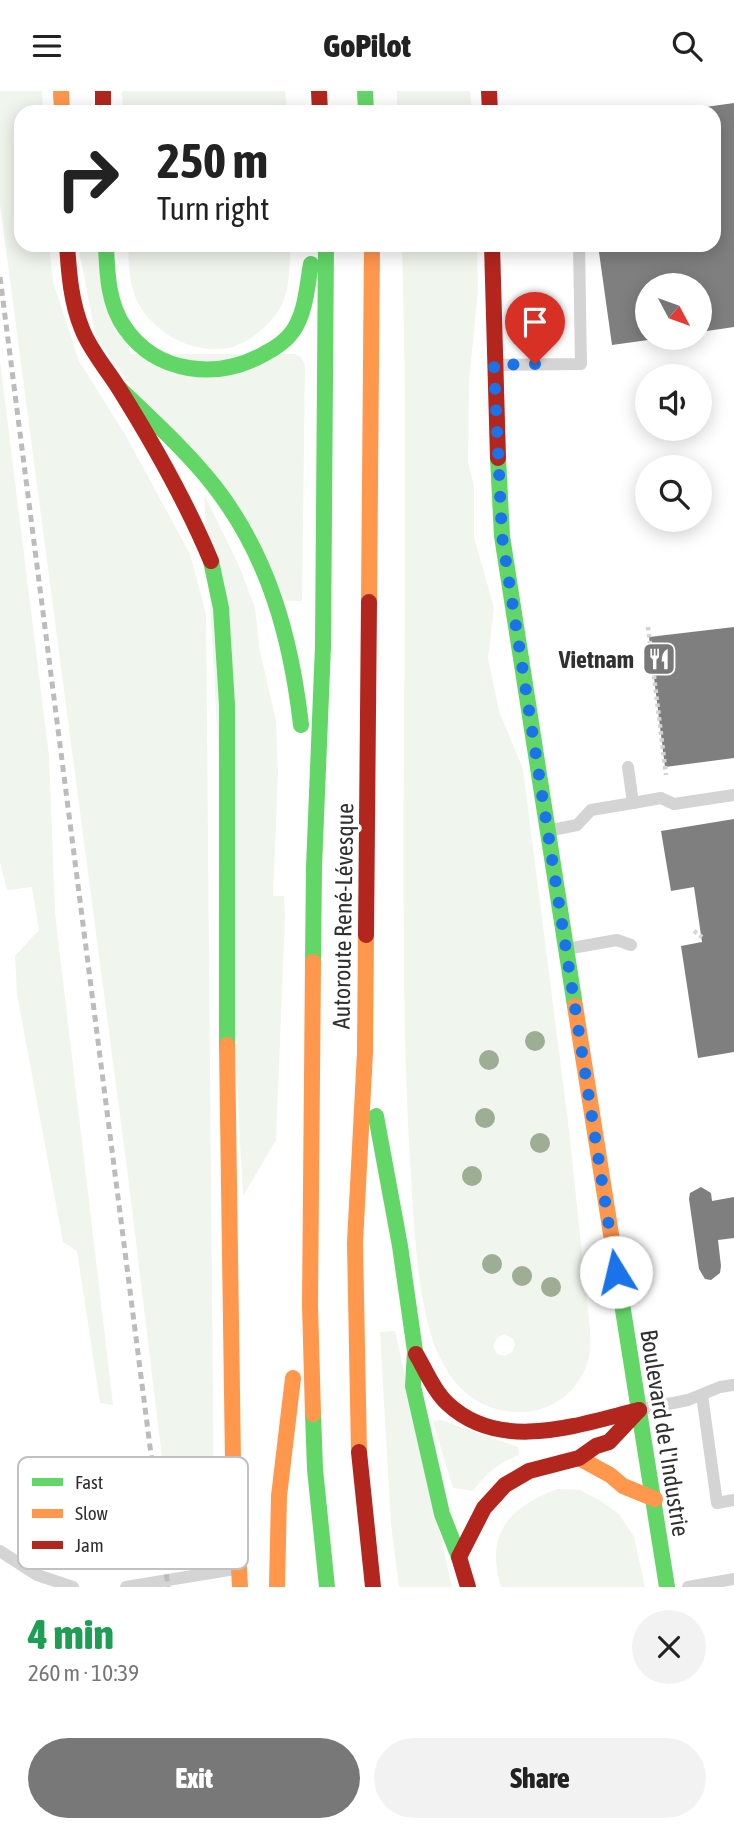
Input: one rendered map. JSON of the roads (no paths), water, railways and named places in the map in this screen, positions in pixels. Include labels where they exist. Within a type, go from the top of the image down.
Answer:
[{"type":"main road","points":[[68,252],[71,291],[87,341],[118,387],[176,485],[200,533],[218,585],[224,634],[227,705],[233,1457]]},
{"type":"main road","points":[[106,252],[108,280],[113,299],[125,328],[135,341],[158,359],[174,366],[202,371],[248,364],[289,337],[300,315],[314,252]]},
{"type":"main road","name":"Autoroute René-Lévesque","points":[[326,252],[323,646],[314,867],[311,1234],[312,1415],[327,1587]]},
{"type":"main road","name":"Autoroute René-Lévesque","points":[[372,252],[365,1052],[355,1243],[355,1358],[361,1475],[373,1587]]},
{"type":"main road","name":"Boulevard de l'Industrie","points":[[492,252],[502,536],[667,1587]]},
{"type":"main road","points":[[118,387],[206,477],[238,520],[275,595],[290,646],[303,744],[314,867]]},
{"type":"main road","points":[[365,1052],[400,1247],[415,1351],[413,1386],[442,1514],[468,1587]]},
{"type":"main road","points":[[277,1587],[279,1496],[311,1234]]},
{"type":"main road","points":[[415,1351],[431,1382],[449,1406],[475,1424],[495,1431],[532,1433],[639,1410]]},
{"type":"main road","points":[[459,1557],[484,1508],[505,1485],[529,1471],[579,1458],[596,1446],[608,1442],[639,1410]]},
{"type":"main road","points":[[579,1458],[610,1475],[623,1486],[655,1499]]},
{"type":"main road","points":[[239,1569],[240,1587]]},
{"type":"lane","points":[[494,365],[581,364],[579,252]]},
{"type":"lane","points":[[628,767],[633,803]]},
{"type":"lane","points":[[547,831],[577,825],[591,810],[662,798],[674,804],[734,795]]},
{"type":"lane","points":[[566,949],[617,940],[631,945]]},
{"type":"lane","points":[[639,1410],[688,1400],[720,1387],[734,1385]]},
{"type":"lane","points":[[702,1395],[717,1503],[734,1500]]},
{"type":"lane","points":[[0,1551],[18,1563]]},
{"type":"lane","points":[[28,1569],[37,1575],[73,1587]]},
{"type":"lane","points":[[126,1587],[233,1569]]},
{"type":"lane","points":[[688,1587],[734,1579]]},
{"type":"railway","points":[[0,277],[151,1457]]},
{"type":"railway","points":[[166,1569],[168,1587]]},
{"type":"place","name":"Vietnam","points":[[659,659]]}]
